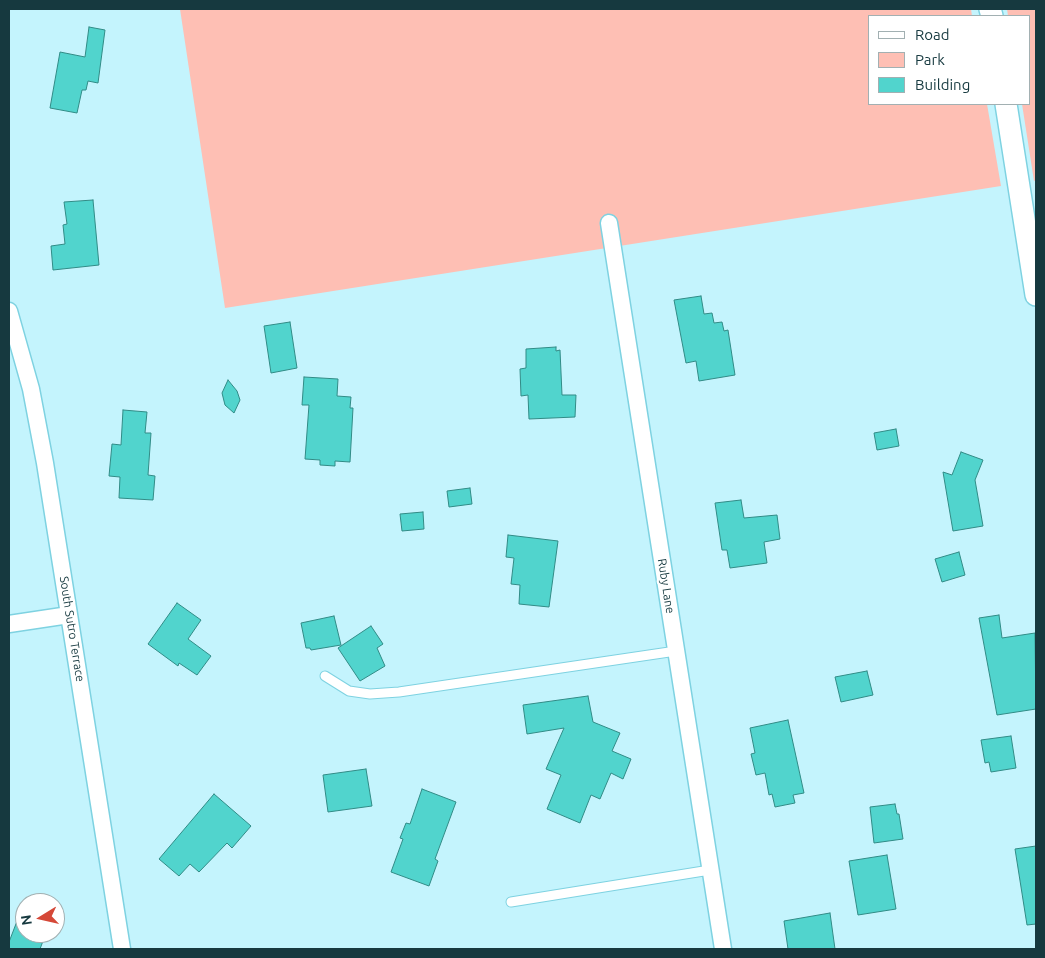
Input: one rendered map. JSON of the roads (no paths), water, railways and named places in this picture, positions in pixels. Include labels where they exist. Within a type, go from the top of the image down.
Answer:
[{"type":"street","points":[[1006,105],[1036,295]]},
{"type":"street","name":"Ruby Lane","points":[[609,223],[723,949]]},
{"type":"street","name":"South Sutro Terrace","points":[[9,311],[31,389],[122,949]]},
{"type":"street","points":[[9,624],[69,615]]},
{"type":"lane","points":[[325,676],[349,691],[370,694],[399,692],[676,651]]},
{"type":"lane","points":[[511,902],[710,870]]}]
